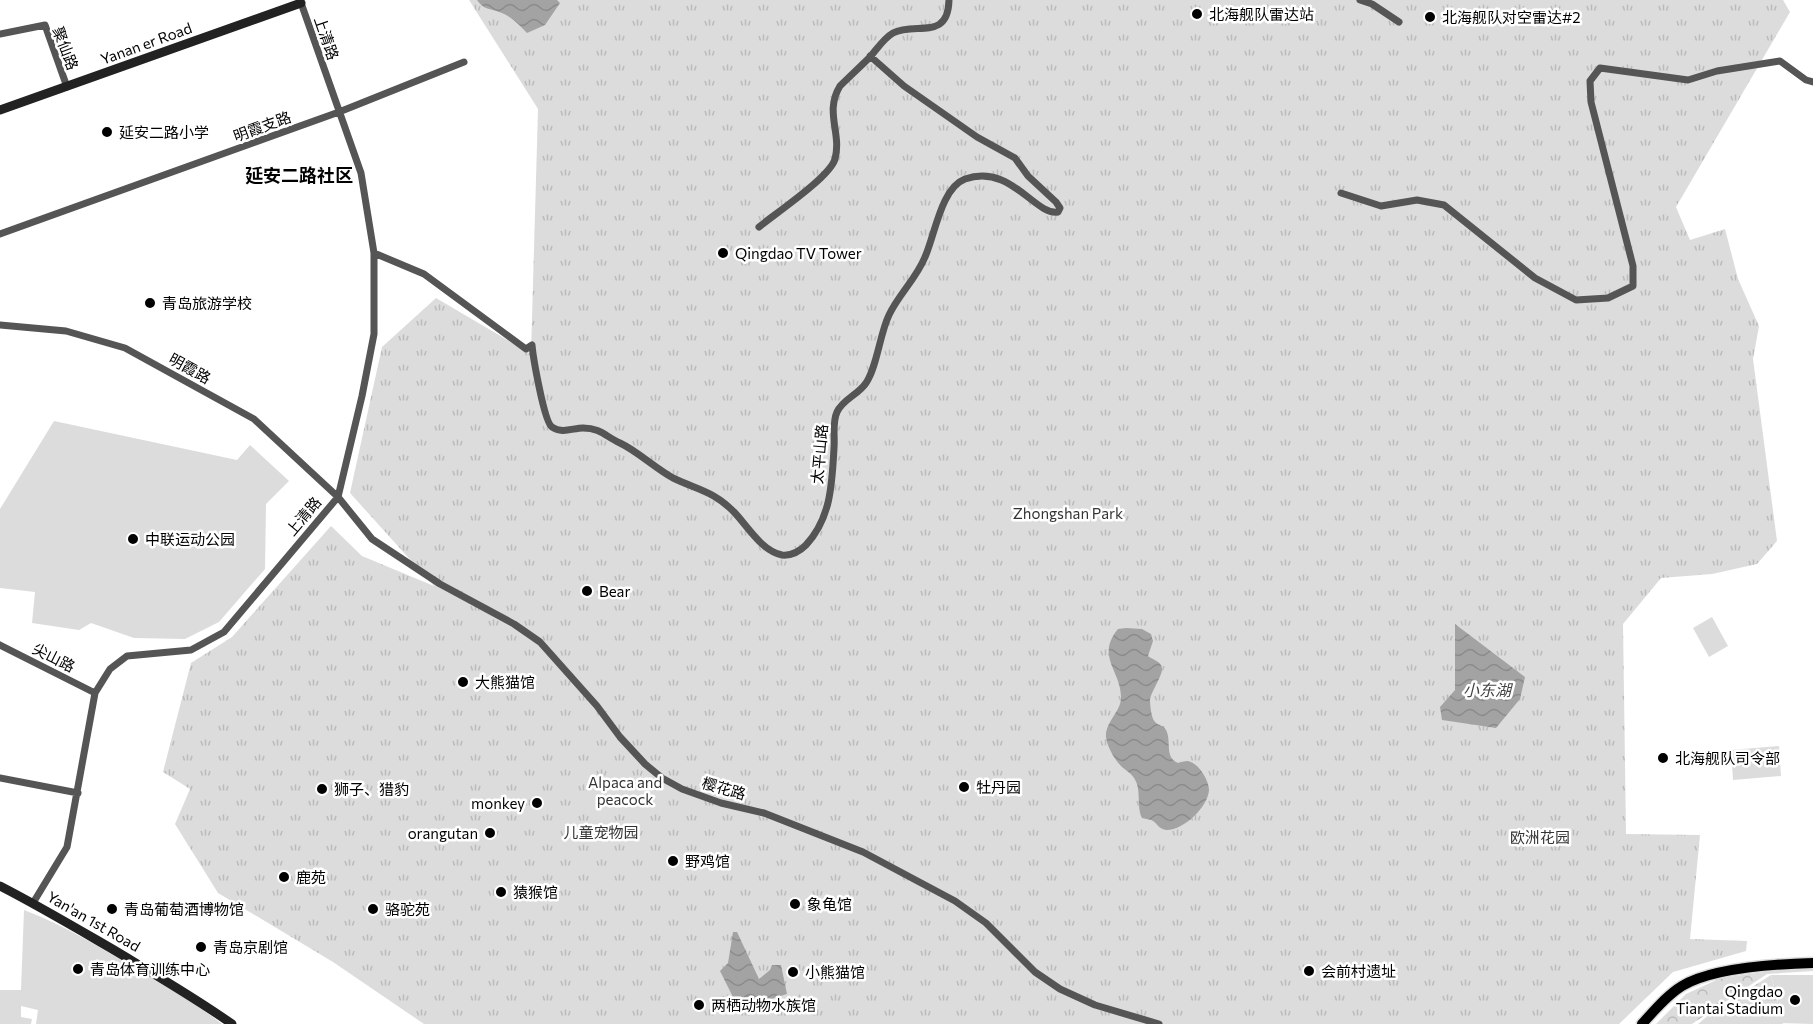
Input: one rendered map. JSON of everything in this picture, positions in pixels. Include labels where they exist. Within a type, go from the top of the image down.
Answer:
[{"type":"main road","points":[[1642,1024],[1668,997],[1686,984],[1711,976],[1770,965],[1813,963]]},
{"type":"street","points":[[759,226],[824,175],[835,160],[836,145],[832,112],[834,95],[840,86],[891,34],[903,29],[919,30],[934,27],[945,20],[949,0]]},
{"type":"street","points":[[1360,0],[1372,4],[1399,22]]},
{"type":"street","name":"Yanan er Road","points":[[0,110],[300,2]]},
{"type":"street","name":"上清路","points":[[33,903],[67,847],[95,693],[110,669],[127,656],[190,650],[224,633],[338,496],[374,334],[374,253],[361,173],[300,2]]},
{"type":"street","name":"聚仙路","points":[[0,34],[45,25],[67,87]]},
{"type":"street","name":"太平山路","points":[[374,253],[424,274],[526,349],[532,345],[543,405],[549,425],[553,428],[568,430],[585,428],[605,433],[674,478],[720,499],[773,552],[792,555],[802,549],[813,537],[827,513],[835,420],[838,410],[867,382],[888,318],[925,258],[946,198],[953,185],[966,179],[999,178],[1013,185],[1050,212],[1058,212],[1060,208],[1028,176],[1015,158],[976,137],[903,86],[870,56]]},
{"type":"street","points":[[1341,193],[1381,206],[1417,200],[1444,205],[1535,278],[1576,300],[1608,298],[1633,286],[1633,266],[1591,102],[1590,81],[1600,68],[1688,80],[1717,71],[1780,61],[1806,80],[1813,82]]},
{"type":"street","name":"明霞支路","points":[[0,234],[339,112],[464,62]]},
{"type":"street","name":"明霞路","points":[[0,325],[66,331],[125,348],[254,419],[338,496]]},
{"type":"street","name":"樱花路","points":[[338,496],[372,539],[440,584],[514,624],[540,642],[597,706],[624,742],[662,778],[682,789],[721,803],[764,813],[872,857],[956,901],[986,923],[1035,972],[1060,988],[1095,1005],[1159,1024]]},
{"type":"street","name":"尖山路","points":[[0,645],[95,693]]},
{"type":"street","points":[[0,778],[78,793]]},
{"type":"street","name":"Yan'an 1st Road","points":[[0,886],[33,903],[205,1005],[232,1024]]},
{"type":"green space","name":"Zhongshan Park","points":[[469,0],[1783,0],[1790,12],[1676,207],[1690,240],[1725,229],[1738,279],[1759,326],[1753,359],[1777,541],[1757,564],[1712,574],[1661,578],[1623,624],[1626,834],[1700,835],[1690,939],[1747,941],[1746,951],[1673,972],[1619,1024],[424,1024],[333,962],[218,893],[175,824],[190,789],[163,772],[191,663],[232,637],[331,526],[362,556],[434,586],[350,493],[382,347],[436,298],[531,354],[538,109]]},
{"type":"green space","name":"中联运动公园","points":[[54,421],[237,460],[250,445],[289,481],[266,504],[265,569],[219,622],[185,639],[134,638],[91,623],[79,630],[32,623],[35,592],[0,588],[0,509]]},
{"type":"green space","points":[[1712,617],[1728,646],[1709,657],[1693,628]]},
{"type":"green space","points":[[1779,746],[1781,776],[1733,780],[1731,750]]},
{"type":"green space","name":"青岛体育训练中心","points":[[24,910],[98,946],[182,996],[222,1024],[36,1024],[38,1010],[21,1006],[21,1017],[32,1019],[31,1024],[0,1024],[0,990],[21,990]]},
{"type":"green space","points":[[1813,965],[1813,971],[1767,974],[1692,1024],[1656,1024],[1686,994],[1721,978]]},
{"type":"green space","name":"Qingdao Tiantai Stadium","points":[[1771,975],[1813,975],[1813,1024],[1779,1023],[1781,1015]]},
{"type":"green space","points":[[1771,975],[1783,1024],[1698,1024],[1711,1013]]},
{"type":"water","points":[[477,0],[557,0],[560,3],[545,25],[527,33],[511,18],[484,7]]},
{"type":"water","name":"小东湖","points":[[1455,624],[1525,677],[1520,699],[1496,728],[1442,720],[1440,707],[1455,690]]},
{"type":"water","points":[[1118,629],[1142,629],[1151,634],[1153,641],[1148,656],[1158,662],[1162,668],[1150,699],[1151,711],[1155,722],[1166,730],[1171,757],[1178,763],[1187,761],[1195,765],[1202,772],[1209,786],[1208,797],[1194,817],[1173,829],[1163,829],[1153,821],[1142,818],[1136,782],[1116,760],[1106,737],[1106,732],[1121,699],[1118,680],[1109,656],[1109,648]]},
{"type":"water","points":[[733,932],[737,932],[759,979],[770,970],[772,965],[781,965],[787,994],[739,1009],[720,971],[728,963]]},
{"type":"place","name":"北海舰队雷达站","points":[[1197,14]]},
{"type":"place","name":"北海舰队对空雷达#2","points":[[1430,17]]},
{"type":"place","name":"延安二路小学","points":[[107,132]]},
{"type":"place","name":"Qingdao TV Tower","points":[[723,253]]},
{"type":"place","name":"青岛旅游学校","points":[[150,303]]},
{"type":"place","name":"中联运动公园","points":[[133,539]]},
{"type":"place","name":"Bear","points":[[587,591]]},
{"type":"place","name":"大熊猫馆","points":[[463,682]]},
{"type":"place","name":"北海舰队司令部","points":[[1663,758]]},
{"type":"place","name":"牡丹园","points":[[964,787]]},
{"type":"place","name":"狮子、猎豹","points":[[322,789]]},
{"type":"place","name":"monkey","points":[[537,803]]},
{"type":"place","name":"orangutan","points":[[490,833]]},
{"type":"place","name":"野鸡馆","points":[[673,861]]},
{"type":"place","name":"鹿苑","points":[[284,877]]},
{"type":"place","name":"猿猴馆","points":[[501,892]]},
{"type":"place","name":"象龟馆","points":[[795,904]]},
{"type":"place","name":"青岛葡萄酒博物馆","points":[[112,909]]},
{"type":"place","name":"骆驼苑","points":[[373,909]]},
{"type":"place","name":"青岛京剧馆","points":[[201,947]]},
{"type":"place","name":"青岛体育训练中心","points":[[78,969]]},
{"type":"place","name":"会前村遗址","points":[[1309,971]]},
{"type":"place","name":"小熊猫馆","points":[[793,972]]},
{"type":"place","name":"Qingdao Tiantai Stadium","points":[[1795,1000]]},
{"type":"place","name":"两栖动物水族馆","points":[[699,1005]]},
{"type":"district","name":"延安二路社区","points":[[299,175]]},
{"type":"park label","name":"Alpaca and peacock","points":[[625,790]]},
{"type":"park label","name":"儿童宠物园","points":[[601,832]]},
{"type":"park label","name":"欧洲花园","points":[[1540,837]]}]
